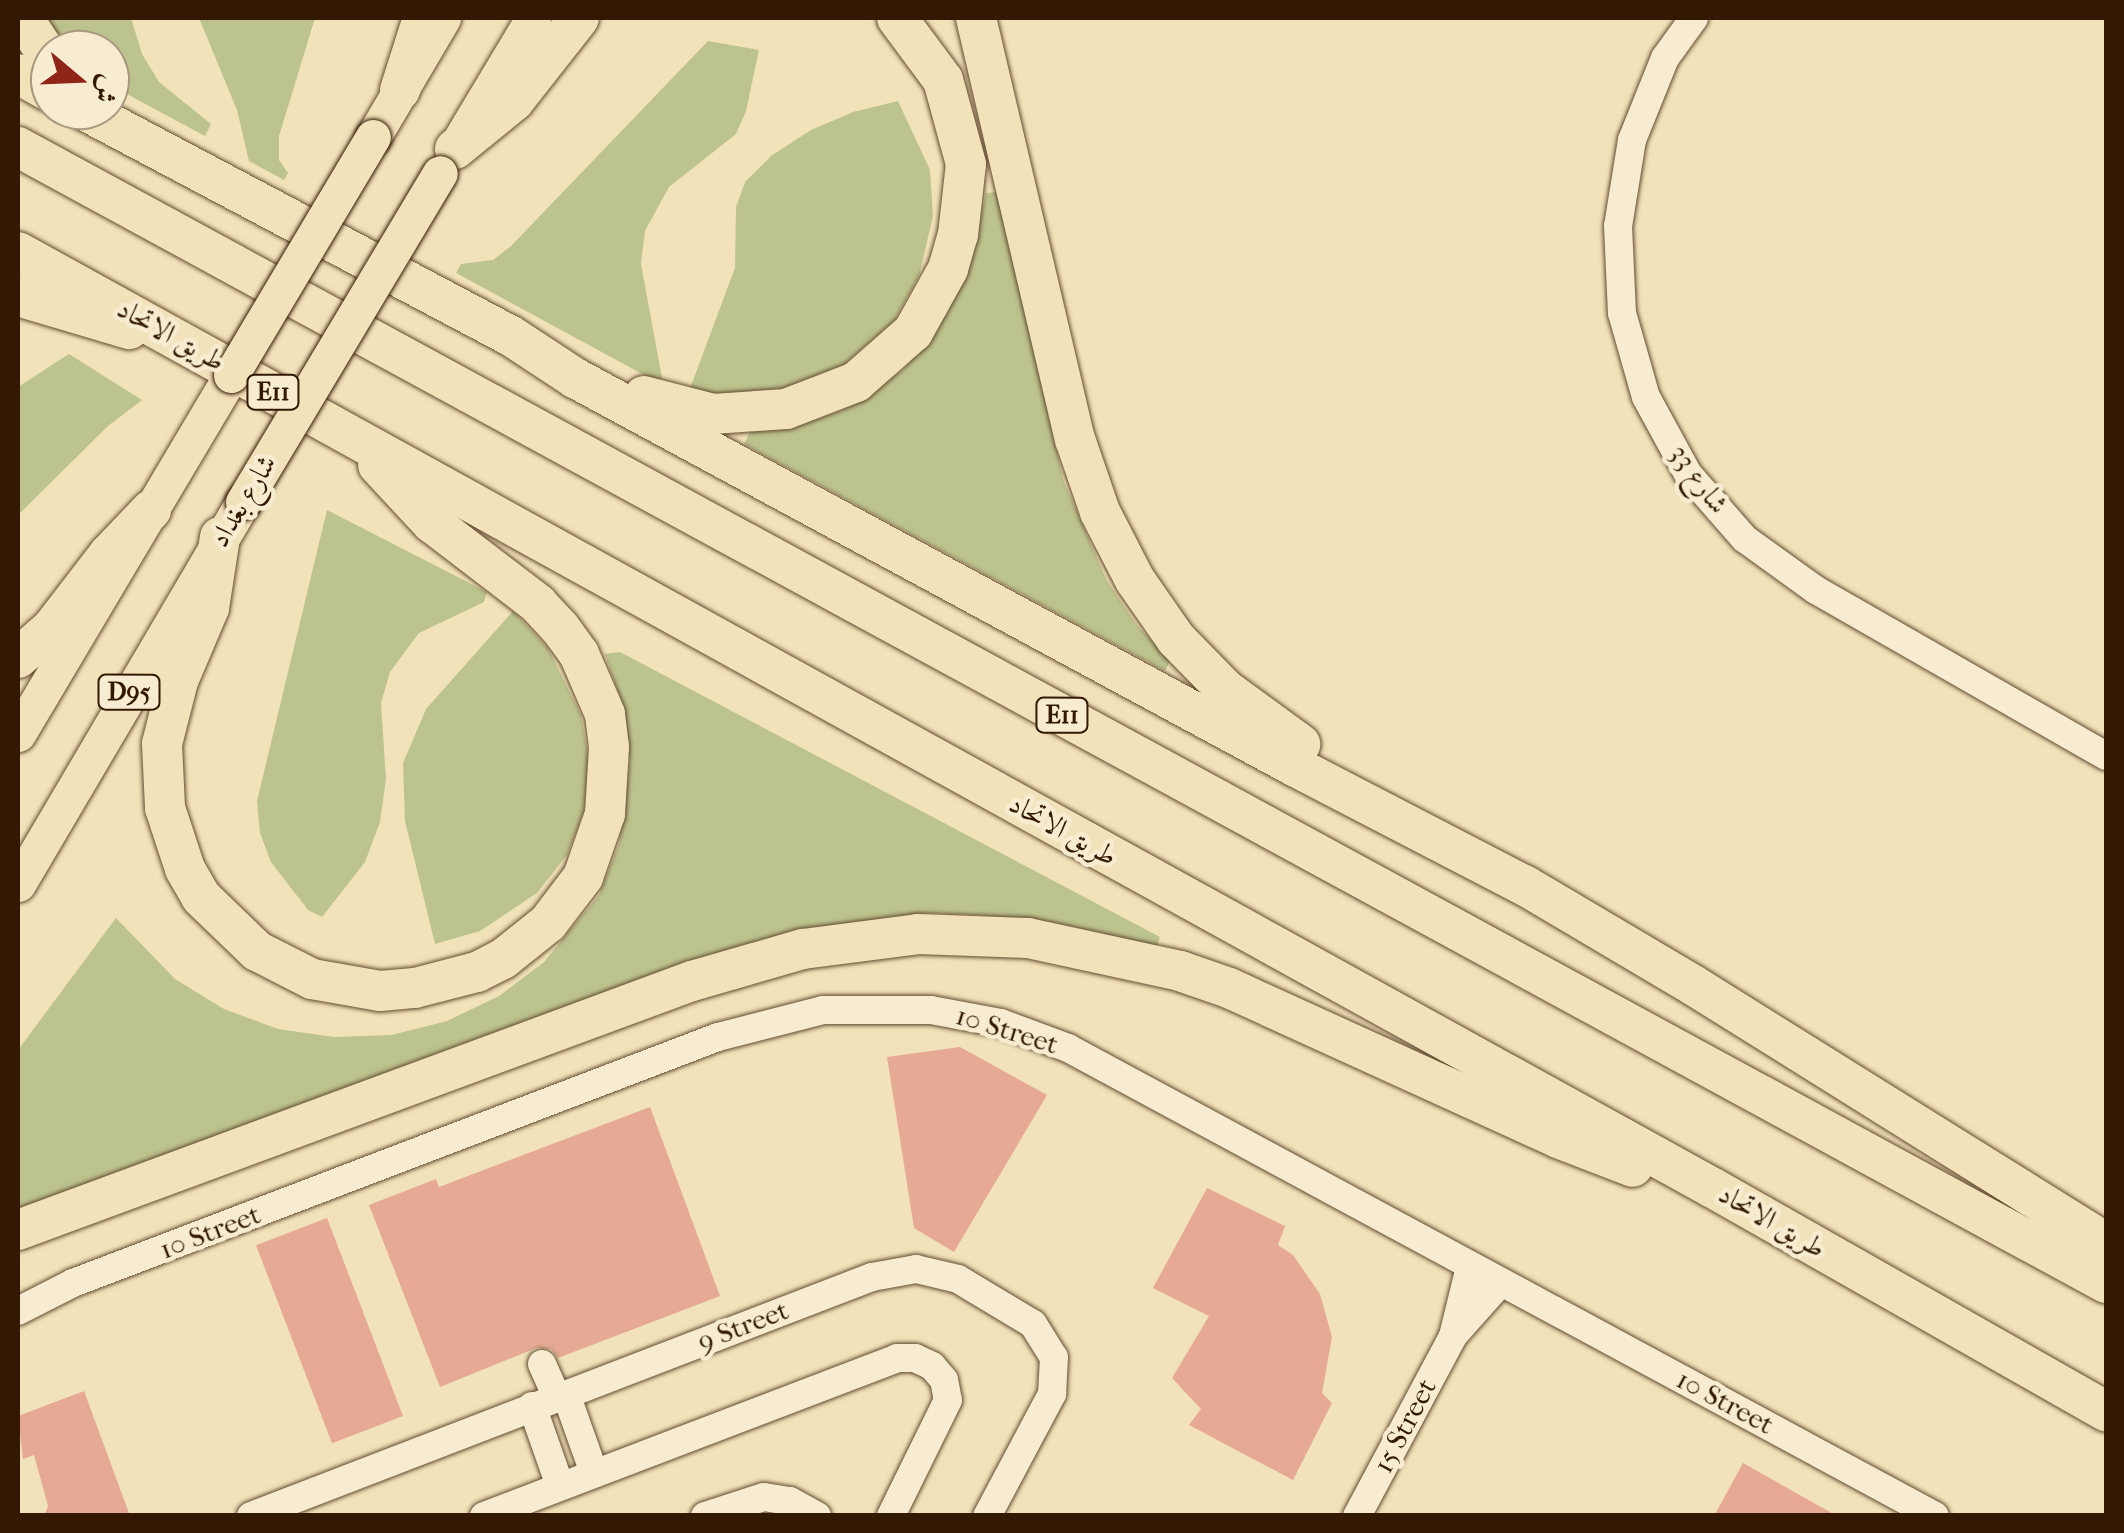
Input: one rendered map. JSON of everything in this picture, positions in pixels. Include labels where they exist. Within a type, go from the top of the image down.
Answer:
[{"type":"highway","points":[[400,90],[423,18]]},
{"type":"highway","points":[[447,161],[514,101],[578,18]]},
{"type":"highway","points":[[121,130],[511,336],[643,395],[713,414],[761,413],[810,403],[877,368],[913,332],[948,269],[958,235],[966,164],[943,80],[896,18]]},
{"type":"highway","points":[[976,18],[1075,439],[1116,547],[1154,610],[1213,678],[1404,819]]},
{"type":"highway","points":[[130,122],[190,168]]},
{"type":"highway","name":"E11","points":[[18,147],[2106,1283]]},
{"type":"highway","name":"طريق الاتحاد","points":[[18,252],[1713,1188],[2106,1411]]},
{"type":"highway","points":[[18,296],[94,320],[182,340]]},
{"type":"highway","points":[[511,336],[575,378],[708,450],[1294,766],[1404,819],[1694,985],[2106,1243]]},
{"type":"highway","points":[[220,537],[212,596],[178,681],[162,744],[165,808],[185,869],[201,896],[257,951],[312,979],[346,987],[416,988],[450,982],[503,959],[548,923],[584,877],[605,814],[609,747],[605,714],[579,654],[560,628],[538,604],[432,523],[364,446]]},
{"type":"highway","points":[[18,658],[52,628],[109,554],[151,510]]},
{"type":"highway","points":[[18,1230],[747,963],[860,939],[976,934],[1080,946],[1180,971],[1277,1010],[1575,1145],[1661,1176],[1713,1188]]},
{"type":"highway","points":[[18,1250],[130,1188]]},
{"type":"main road","name":"D95","points":[[18,734],[443,18]]},
{"type":"main road","name":"شارع بغداد","points":[[18,884],[220,537],[533,18]]},
{"type":"street","name":"شارع 33","points":[[1694,18],[1665,58],[1632,140],[1618,226],[1622,313],[1642,380],[1688,474],[1746,539],[1816,590],[2106,756]]},
{"type":"street","name":"10 Street","points":[[18,1312],[73,1283],[718,1037],[787,1016],[858,1007],[966,1015],[1068,1048],[1935,1516]]},
{"type":"street","points":[[1453,1336],[1470,1267]]},
{"type":"street","name":"9 Street","points":[[250,1516],[549,1383],[872,1277],[916,1269],[937,1272],[1033,1324],[1054,1356],[1052,1394],[987,1516]]},
{"type":"street","points":[[1453,1336],[1500,1284]]},
{"type":"street","name":"15 Street","points":[[1357,1516],[1453,1336]]},
{"type":"street","points":[[484,1516],[896,1358],[915,1358],[932,1366],[944,1380],[948,1400],[891,1516]]},
{"type":"street","points":[[549,1383],[594,1474]]},
{"type":"street","points":[[549,1383],[560,1486]]},
{"type":"street","points":[[704,1516],[764,1496],[790,1502],[817,1516]]},
{"type":"green space","points":[[40,18],[131,18],[142,54],[159,82],[211,124],[205,136],[130,96],[130,30],[49,30]]},
{"type":"green space","points":[[199,18],[315,18],[279,136],[279,160],[288,173],[284,180],[249,161],[237,110]]},
{"type":"green space","points":[[708,41],[759,50],[746,111],[736,134],[669,187],[645,231],[641,264],[662,378],[657,382],[456,273],[461,264],[493,260],[511,246]]},
{"type":"green space","points":[[898,101],[930,170],[933,216],[919,276],[894,321],[842,366],[782,390],[714,394],[689,391],[735,268],[736,207],[745,182],[771,156],[811,130],[853,112]]},
{"type":"green space","points":[[997,192],[1064,482],[1107,581],[1136,624],[1170,661],[1165,671],[744,444],[750,432],[796,426],[843,410],[903,370],[946,316],[972,257],[986,193]]},
{"type":"green space","points":[[69,354],[142,400],[108,426],[18,515],[18,387]]},
{"type":"green space","points":[[327,510],[487,592],[484,602],[419,633],[390,672],[381,703],[386,779],[380,822],[365,862],[322,917],[308,910],[271,862],[260,833],[257,801]]},
{"type":"green space","points":[[513,611],[548,648],[581,715],[589,763],[584,811],[567,855],[537,893],[480,931],[435,944],[405,821],[403,763],[426,709]]},
{"type":"green space","points":[[620,652],[1160,937],[1157,946],[1071,926],[929,913],[796,933],[18,1217],[18,1050],[116,918],[175,979],[224,1009],[278,1029],[334,1037],[391,1035],[447,1021],[499,996],[544,962],[599,895],[619,844],[630,761],[623,706],[605,654]]},
{"type":"building","points":[[960,1047],[1047,1095],[954,1252],[914,1228],[887,1057]]},
{"type":"building","points":[[650,1107],[720,1296],[558,1358],[551,1349],[536,1348],[440,1387],[369,1205],[436,1179],[439,1187]]},
{"type":"building","points":[[1207,1188],[1285,1226],[1278,1245],[1293,1255],[1320,1294],[1332,1337],[1322,1393],[1332,1403],[1293,1480],[1189,1425],[1201,1409],[1172,1378],[1209,1316],[1153,1288]]},
{"type":"building","points":[[327,1218],[403,1416],[332,1443],[256,1245]]},
{"type":"building","points":[[84,1391],[130,1516],[44,1516],[48,1506],[34,1455],[23,1459],[18,1416]]},
{"type":"building","points":[[1743,1463],[1837,1516],[1714,1516]]}]
